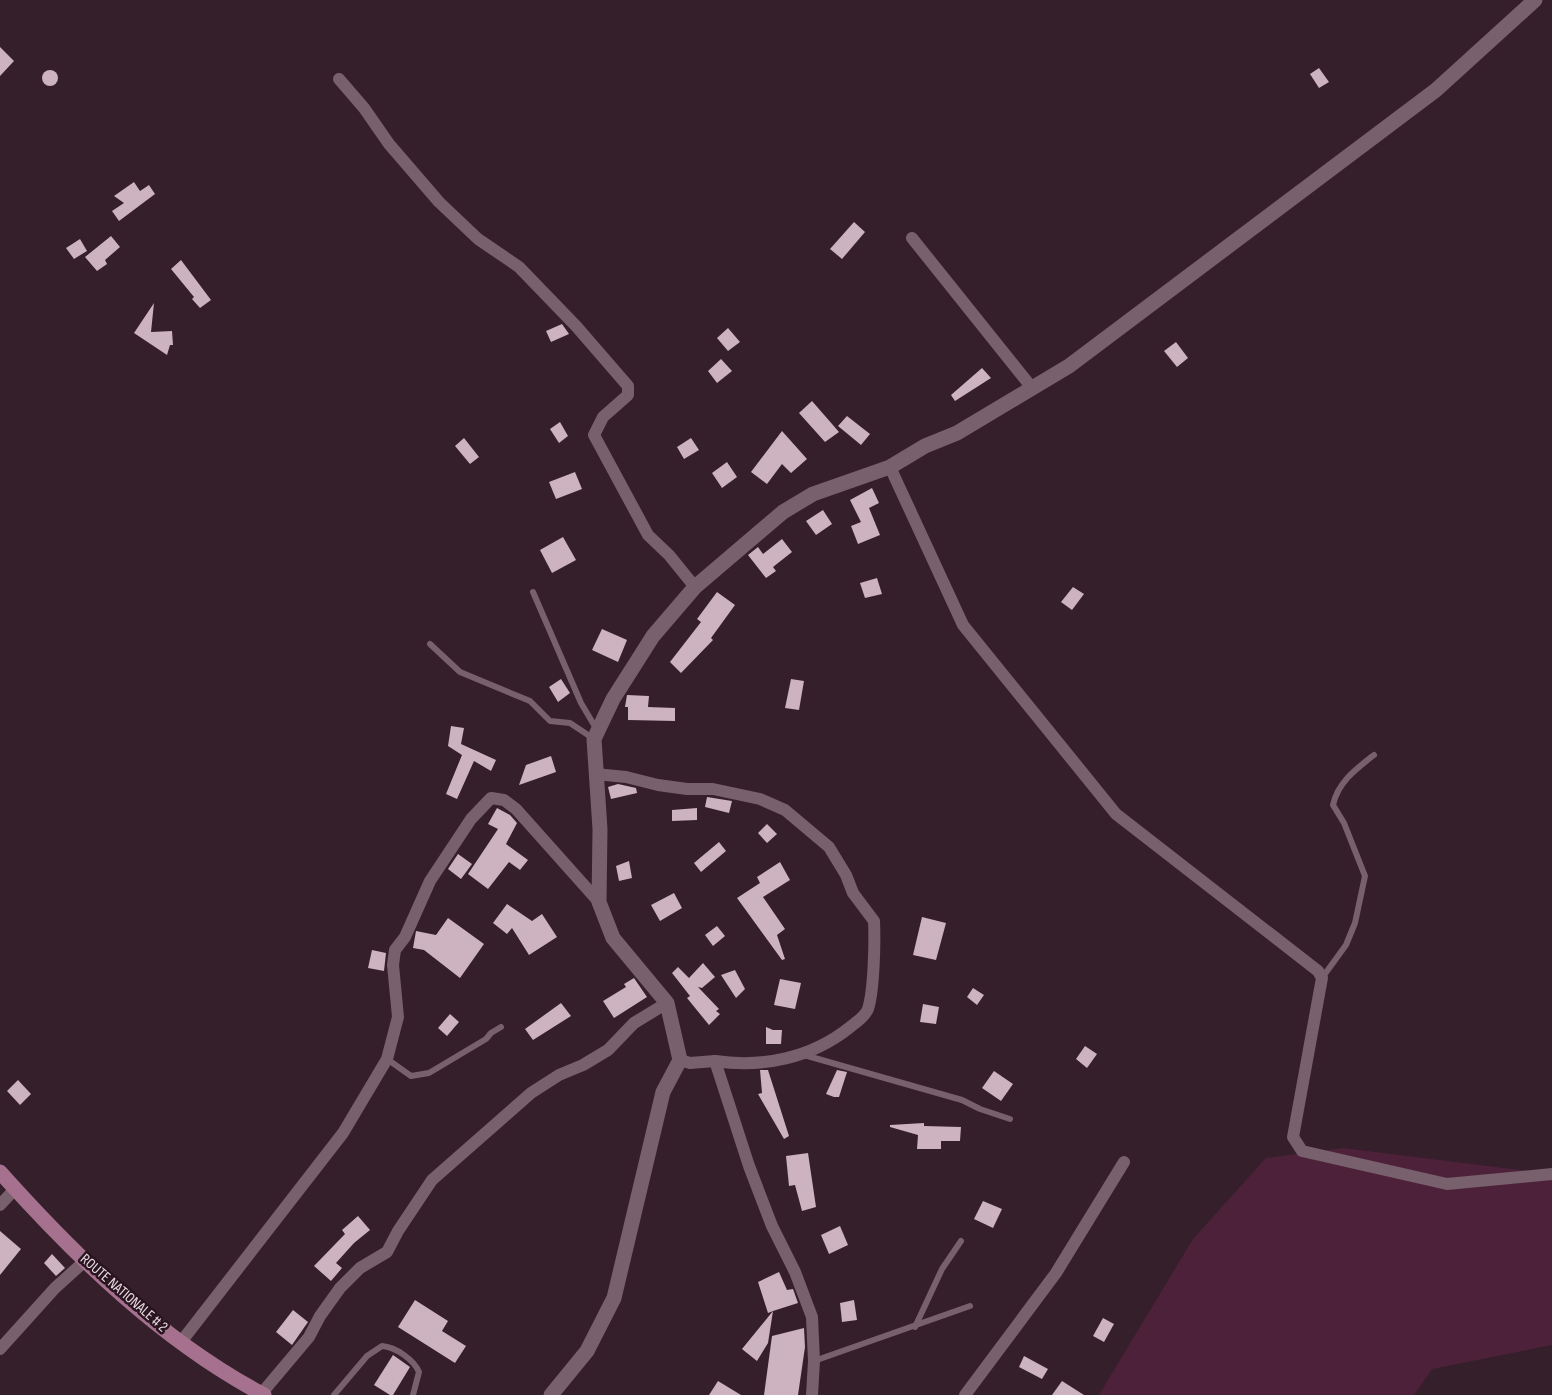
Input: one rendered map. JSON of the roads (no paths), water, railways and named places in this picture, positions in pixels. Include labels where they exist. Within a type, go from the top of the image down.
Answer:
[{"type":"main road","name":"ROUTE NATIONALE # 2","points":[[0,1172],[44,1222],[130,1300],[205,1360],[262,1394]]},
{"type":"street","points":[[599,902],[600,829],[595,774],[595,734],[629,671],[653,636],[695,587],[783,512],[813,494],[890,467],[925,446],[957,434],[1033,389],[1128,324],[1436,90],[1535,0]]},
{"type":"street","points":[[339,79],[439,202],[478,239],[519,267],[576,326],[628,386],[628,395],[603,418],[594,435],[648,535],[670,556],[695,587]]},
{"type":"street","points":[[912,238],[1033,389]]},
{"type":"street","points":[[890,467],[963,625],[1116,814],[1318,971],[1322,978],[1293,1137],[1302,1151],[1447,1184],[1552,1174]]},
{"type":"street","points":[[595,774],[626,777],[658,785],[687,789],[713,788],[760,799],[785,810],[828,847],[846,875],[853,894],[874,921],[867,1011],[858,1021],[832,1042],[803,1055],[750,1064],[715,1061],[690,1063],[680,1060]]},
{"type":"street","points":[[181,1342],[343,1133],[387,1059],[398,1017],[393,965],[396,950],[405,937],[430,881],[471,819],[491,798],[504,800],[516,809],[599,902],[613,938],[667,1003],[680,1060],[663,1092],[614,1298],[587,1351],[551,1395]]},
{"type":"street","points":[[262,1394],[309,1337],[320,1316],[340,1288],[360,1268],[387,1252],[398,1231],[432,1180],[531,1093],[559,1074],[583,1065],[608,1050],[634,1023],[667,1003]]},
{"type":"street","points":[[715,1061],[749,1166],[772,1226],[795,1272],[812,1317],[814,1361],[812,1395]]},
{"type":"street","points":[[965,1395],[1056,1273],[1124,1162]]},
{"type":"street","points":[[0,1205],[15,1189]]},
{"type":"street","points":[[0,1349],[55,1288],[86,1260]]},
{"type":"lane","points":[[533,592],[595,734]]},
{"type":"lane","points":[[430,644],[460,672],[530,701],[550,721],[570,723],[595,734]]},
{"type":"lane","points":[[1322,978],[1346,945],[1355,923],[1365,876],[1344,823],[1333,805],[1336,792],[1355,769],[1374,755]]},
{"type":"lane","points":[[387,1059],[411,1076],[429,1073],[486,1039],[502,1027]]},
{"type":"lane","points":[[803,1055],[962,1100],[980,1109],[1010,1119]]},
{"type":"lane","points":[[915,1327],[942,1269],[961,1241]]},
{"type":"lane","points":[[814,1361],[915,1327],[970,1306]]},
{"type":"lane","points":[[334,1395],[367,1356],[382,1346],[389,1347],[415,1364],[419,1372],[412,1395]]}]
